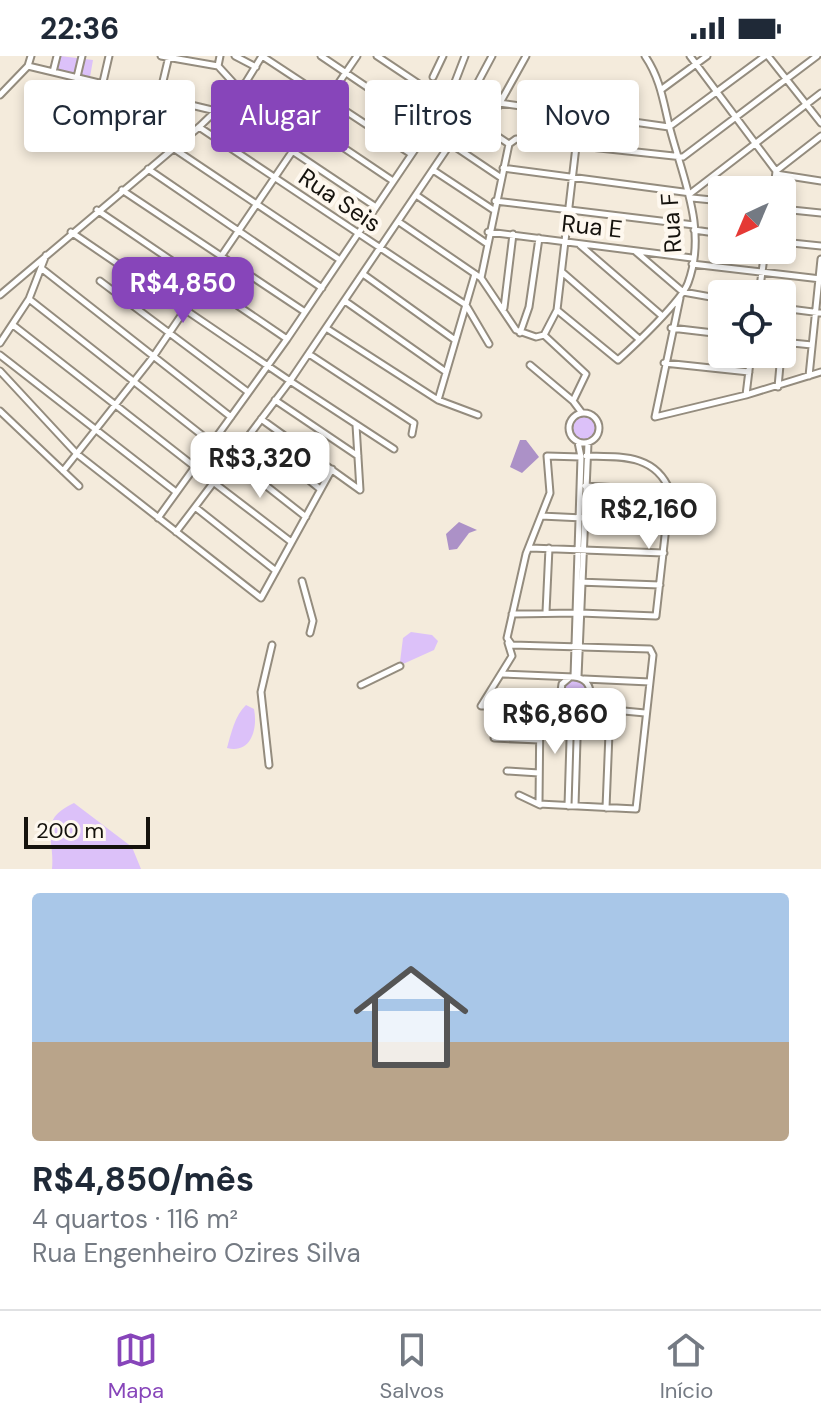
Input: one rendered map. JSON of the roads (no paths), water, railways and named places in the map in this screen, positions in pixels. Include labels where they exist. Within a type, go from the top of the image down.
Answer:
[{"type":"street","points":[[0,95],[28,66],[31,56]]},
{"type":"street","points":[[53,72],[57,56]]},
{"type":"street","points":[[77,77],[82,56]]},
{"type":"street","points":[[103,80],[109,56]]},
{"type":"street","points":[[161,56],[218,66],[231,80]]},
{"type":"street","points":[[218,66],[220,56]]},
{"type":"street","points":[[235,56],[256,67]]},
{"type":"street","points":[[247,80],[262,56],[299,80]]},
{"type":"street","points":[[321,56],[365,86]]},
{"type":"street","points":[[340,80],[357,56]]},
{"type":"street","points":[[377,56],[414,80]]},
{"type":"street","points":[[433,77],[443,56]]},
{"type":"street","points":[[456,80],[465,56]]},
{"type":"street","points":[[479,80],[492,56]]},
{"type":"street","points":[[501,99],[526,56]]},
{"type":"street","name":"Rua F","points":[[557,310],[612,358],[619,359],[682,294],[692,261],[694,228],[691,196],[669,127],[662,89],[645,56]]},
{"type":"street","points":[[690,56],[776,176]]},
{"type":"street","points":[[662,89],[707,56]]},
{"type":"street","points":[[639,123],[669,127],[766,56],[821,123]]},
{"type":"street","points":[[621,152],[679,157],[817,56]]},
{"type":"street","points":[[164,80],[169,57]]},
{"type":"street","points":[[28,66],[90,80]]},
{"type":"street","points":[[691,196],[821,93]]},
{"type":"street","points":[[158,518],[287,339],[411,154],[349,113]]},
{"type":"street","points":[[195,130],[211,116]]},
{"type":"street","name":"Rua Seis","points":[[199,127],[466,305]]},
{"type":"street","points":[[776,173],[821,136]]},
{"type":"street","points":[[501,138],[509,144]]},
{"type":"street","points":[[435,400],[478,276],[509,144],[517,139]]},
{"type":"street","points":[[349,151],[393,181]]},
{"type":"street","points":[[0,295],[168,152]]},
{"type":"street","points":[[183,152],[340,260]]},
{"type":"street","points":[[63,471],[153,357],[292,152]]},
{"type":"street","points":[[294,152],[376,207]]},
{"type":"street","points":[[176,532],[290,381],[445,152]]},
{"type":"street","points":[[463,152],[500,177]]},
{"type":"street","points":[[399,222],[478,276],[520,333],[536,337],[544,335],[557,310],[574,152]]},
{"type":"street","points":[[503,168],[708,199]]},
{"type":"street","points":[[148,169],[322,288]]},
{"type":"street","points":[[433,170],[492,209]]},
{"type":"street","points":[[776,173],[821,181]]},
{"type":"street","points":[[122,190],[305,312]]},
{"type":"street","points":[[416,195],[486,243]]},
{"type":"street","points":[[495,201],[708,231]]},
{"type":"street","points":[[97,210],[287,339]]},
{"type":"street","points":[[796,210],[821,213]]},
{"type":"street","points":[[71,232],[394,449]]},
{"type":"street","name":"Rua E","points":[[488,232],[633,249],[692,261],[820,279]]},
{"type":"street","points":[[504,309],[513,234]]},
{"type":"street","points":[[520,333],[529,307],[539,238]]},
{"type":"street","points":[[579,243],[661,315]]},
{"type":"street","points":[[796,243],[821,246]]},
{"type":"street","points":[[633,249],[682,294],[708,297]]},
{"type":"street","points":[[0,343],[29,299],[46,255]]},
{"type":"street","points":[[809,376],[818,312],[821,259]]},
{"type":"street","points":[[761,280],[763,264]]},
{"type":"street","points":[[41,268],[231,417]]},
{"type":"street","points":[[561,271],[639,339]]},
{"type":"street","points":[[363,274],[455,340]]},
{"type":"street","points":[[100,281],[248,392]]},
{"type":"street","points":[[682,294],[671,328],[655,417],[778,387],[821,372]]},
{"type":"street","points":[[29,299],[212,443]]},
{"type":"street","points":[[345,301],[446,372]]},
{"type":"street","points":[[466,305],[489,344]]},
{"type":"street","points":[[796,310],[818,312]]},
{"type":"street","points":[[13,325],[195,467]]},
{"type":"street","points":[[326,328],[435,400],[478,415]]},
{"type":"street","points":[[671,328],[708,332]]},
{"type":"street","points":[[544,335],[586,374],[573,401]]},
{"type":"street","points":[[796,344],[812,345]]},
{"type":"street","points":[[309,354],[414,423],[412,434]]},
{"type":"street","points":[[0,355],[176,492]]},
{"type":"street","points":[[664,363],[749,372]]},
{"type":"street","points":[[530,365],[573,401],[582,413],[594,417],[599,426],[597,436],[588,443],[583,456],[576,678]]},
{"type":"street","points":[[746,395],[749,368]]},
{"type":"street","points":[[778,387],[780,368]]},
{"type":"street","points":[[0,371],[77,454],[261,598],[332,469]]},
{"type":"street","points":[[275,400],[358,456]]},
{"type":"street","points":[[0,411],[79,486]]},
{"type":"street","points":[[582,413],[569,425],[583,456]]},
{"type":"street","points":[[261,419],[360,490],[355,424]]},
{"type":"street","points":[[251,433],[320,489]]},
{"type":"street","points":[[578,442],[588,443]]},
{"type":"street","points":[[512,614],[546,612],[656,616],[670,491],[639,458],[547,456],[551,487],[526,554],[512,614],[508,641],[512,656],[481,706],[574,706],[645,713]]},
{"type":"street","points":[[232,459],[306,517]]},
{"type":"street","points":[[213,482],[290,541]]},
{"type":"street","points":[[582,486],[670,491]]},
{"type":"street","points":[[195,507],[276,571]]},
{"type":"street","points":[[541,516],[667,522]]},
{"type":"street","points":[[530,548],[664,553]]},
{"type":"street","points":[[546,612],[549,548]]},
{"type":"street","points":[[302,581],[313,621],[310,633]]},
{"type":"street","points":[[579,582],[660,585]]},
{"type":"street","points":[[508,641],[512,645],[650,649],[653,655],[636,809],[541,805],[529,803],[519,795]]},
{"type":"street","points":[[269,765],[261,692],[272,645]]},
{"type":"street","points":[[361,685],[400,666]]},
{"type":"street","points":[[503,674],[650,682]]},
{"type":"street","points":[[574,706],[559,693],[562,684],[576,678]]},
{"type":"street","points":[[574,706],[590,696],[589,686],[576,678]]},
{"type":"street","points":[[540,705],[541,805]]},
{"type":"street","points":[[572,806],[574,706]]},
{"type":"street","points":[[606,808],[610,708]]},
{"type":"street","points":[[494,738],[539,740]]},
{"type":"street","points":[[507,771],[539,773]]}]
